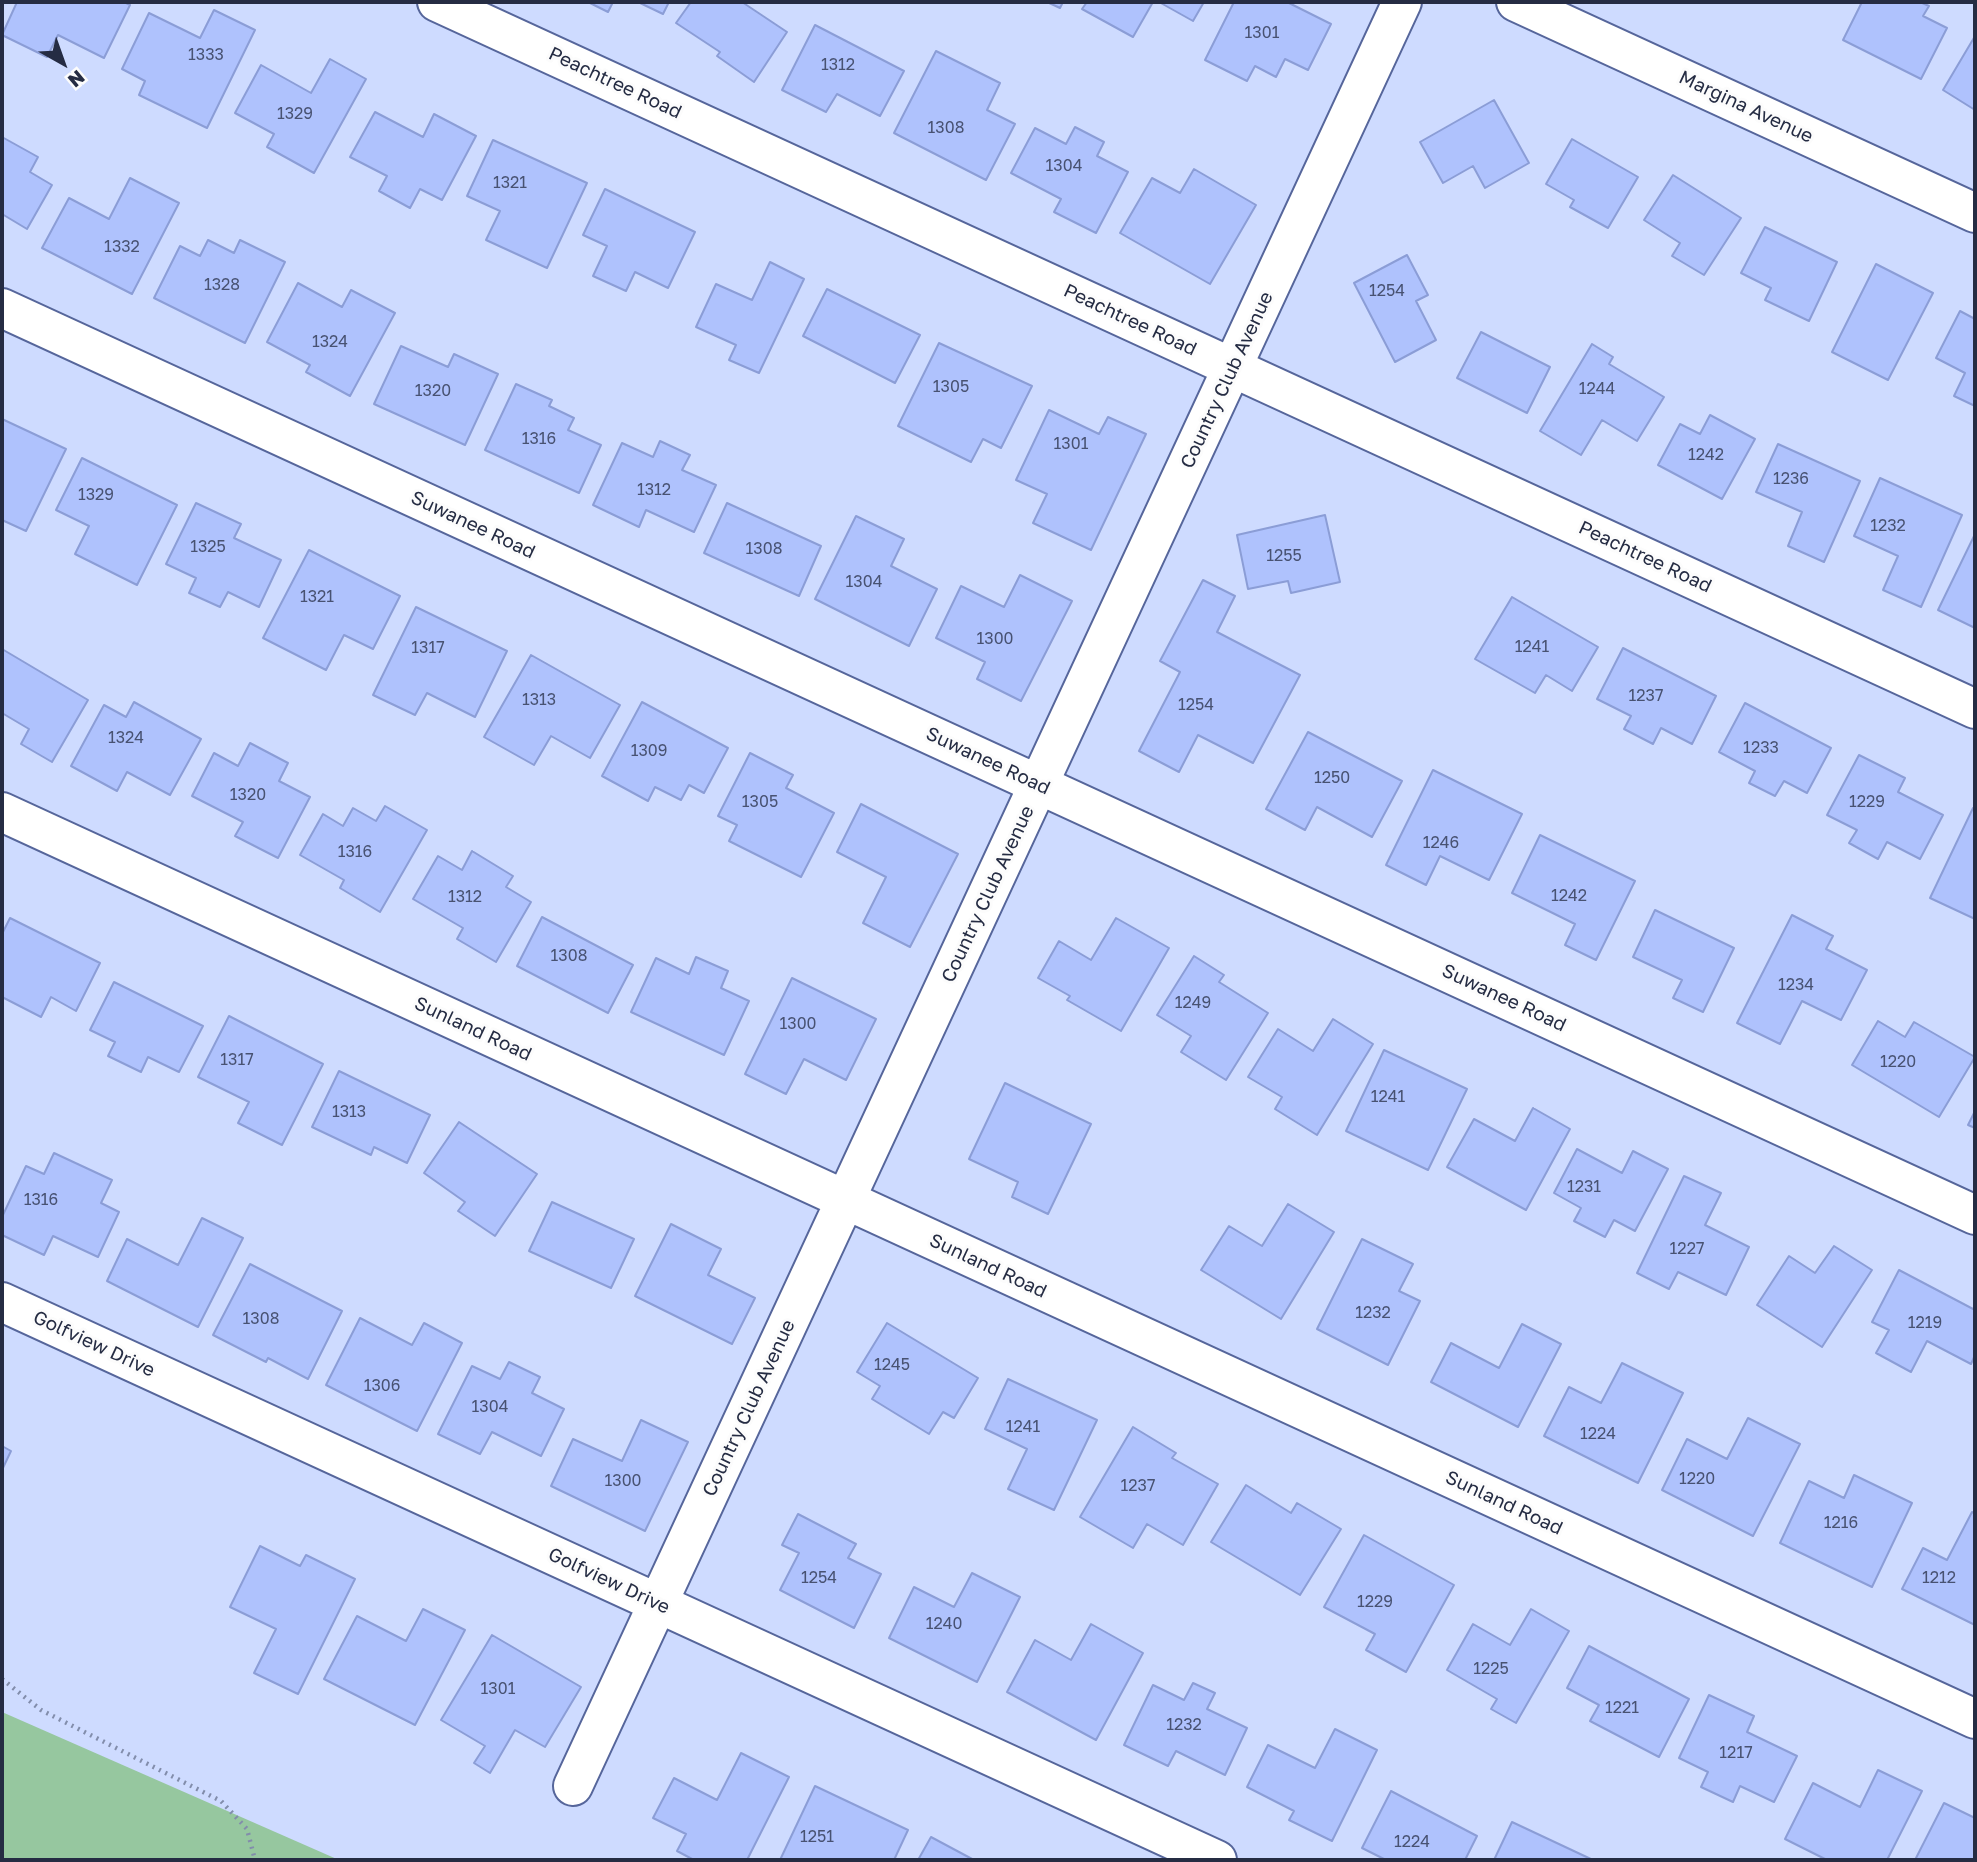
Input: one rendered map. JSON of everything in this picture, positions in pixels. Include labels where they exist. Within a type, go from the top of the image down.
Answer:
[{"type":"street","name":"Peachtree Road","points":[[437,2],[1975,709]]},
{"type":"street","name":"Country Club Avenue","points":[[573,1786],[1402,2]]},
{"type":"street","name":"Margina Avenue","points":[[1516,2],[1975,213]]},
{"type":"street","name":"Suwanee Road","points":[[2,308],[1975,1215]]},
{"type":"street","name":"Sunland Road","points":[[2,812],[1975,1719]]},
{"type":"street","name":"Golfview Drive","points":[[2,1302],[1217,1860]]},
{"type":"path","points":[[2,1679],[41,1710],[221,1801],[247,1829],[255,1860]]},
{"type":"green space","points":[[2,1712],[339,1860],[2,1860]]},
{"type":"building","points":[[17,2],[124,2],[130,5],[104,58],[58,35],[47,57],[2,35]]},
{"type":"building","points":[[588,2],[613,2],[608,12]]},
{"type":"building","points":[[638,2],[669,2],[663,14]]},
{"type":"building","points":[[691,2],[742,2],[787,32],[754,82],[717,56],[720,52],[676,23]]},
{"type":"building","points":[[1047,2],[1063,2],[1060,8]]},
{"type":"building","points":[[1087,2],[1153,2],[1133,37],[1082,9]]},
{"type":"building","points":[[1159,2],[1204,2],[1193,21]]},
{"type":"building","points":[[1234,2],[1287,2],[1331,24],[1308,70],[1285,59],[1276,77],[1255,66],[1247,81],[1205,60]]},
{"type":"building","points":[[1862,2],[1920,2],[1929,6],[1923,16],[1947,28],[1921,79],[1843,40]]},
{"type":"building","points":[[214,10],[255,30],[207,128],[139,95],[145,81],[122,69],[149,13],[200,38]]},
{"type":"building","points":[[815,25],[904,71],[880,116],[837,94],[826,112],[782,90]]},
{"type":"building","points":[[1975,36],[1975,110],[1943,90]]},
{"type":"building","points":[[936,51],[1000,83],[987,110],[1015,124],[986,180],[894,133]]},
{"type":"building","points":[[330,59],[366,79],[314,173],[267,147],[274,134],[235,113],[261,65],[311,93]]},
{"type":"building","points":[[1494,100],[1529,163],[1485,188],[1473,166],[1443,183],[1420,142]]},
{"type":"building","points":[[375,112],[423,137],[434,114],[476,136],[442,200],[420,189],[410,208],[379,191],[387,176],[350,157]]},
{"type":"building","points":[[1075,127],[1104,142],[1097,156],[1128,172],[1096,233],[1054,212],[1061,199],[1011,173],[1035,128],[1066,144]]},
{"type":"building","points":[[2,137],[38,157],[30,172],[52,185],[27,229],[2,214]]},
{"type":"building","points":[[1572,139],[1638,177],[1608,228],[1570,207],[1574,200],[1546,184]]},
{"type":"building","points":[[493,140],[587,183],[547,268],[486,240],[500,211],[467,196]]},
{"type":"building","points":[[1194,169],[1256,205],[1210,284],[1120,233],[1152,178],[1180,193]]},
{"type":"building","points":[[1673,175],[1741,218],[1704,275],[1672,256],[1680,243],[1644,220]]},
{"type":"building","points":[[130,178],[179,203],[132,294],[42,248],[69,198],[109,219]]},
{"type":"building","points":[[605,189],[695,232],[668,288],[635,272],[626,291],[593,276],[607,246],[583,235]]},
{"type":"building","points":[[1765,227],[1837,262],[1809,321],[1765,300],[1771,288],[1741,273]]},
{"type":"building","points":[[208,240],[234,253],[240,240],[285,262],[245,343],[154,298],[180,246],[200,256]]},
{"type":"building","points":[[1407,255],[1428,295],[1416,301],[1436,340],[1395,362],[1354,283]]},
{"type":"building","points":[[770,262],[804,279],[759,373],[729,360],[736,345],[696,327],[716,284],[752,300]]},
{"type":"building","points":[[1876,264],[1933,293],[1888,380],[1832,352]]},
{"type":"building","points":[[298,283],[342,307],[351,290],[395,313],[350,396],[306,372],[310,365],[267,342]]},
{"type":"building","points":[[827,289],[920,335],[895,383],[803,336]]},
{"type":"building","points":[[1960,311],[1975,319],[1975,406],[1954,396],[1965,373],[1936,358]]},
{"type":"building","points":[[1481,332],[1550,367],[1527,413],[1457,378]]},
{"type":"building","points":[[939,343],[1032,386],[1001,448],[983,439],[971,462],[898,426]]},
{"type":"building","points":[[1592,344],[1613,357],[1609,364],[1664,397],[1637,441],[1602,420],[1581,455],[1540,431]]},
{"type":"building","points":[[401,346],[448,367],[454,354],[498,374],[465,445],[374,404]]},
{"type":"building","points":[[516,384],[552,400],[549,406],[574,418],[568,430],[601,445],[579,493],[485,450]]},
{"type":"building","points":[[1049,410],[1099,434],[1108,417],[1146,434],[1091,550],[1033,523],[1047,494],[1016,480]]},
{"type":"building","points":[[1710,415],[1755,439],[1722,499],[1658,465],[1680,424],[1700,434]]},
{"type":"building","points":[[2,419],[66,449],[26,531],[2,520]]},
{"type":"building","points":[[660,441],[690,455],[682,470],[716,485],[694,532],[646,510],[639,527],[593,505],[622,443],[653,457]]},
{"type":"building","points":[[1778,444],[1860,481],[1824,562],[1788,546],[1802,512],[1756,492]]},
{"type":"building","points":[[82,458],[177,505],[137,585],[75,554],[89,526],[56,510]]},
{"type":"building","points":[[1880,478],[1962,515],[1921,607],[1883,590],[1898,556],[1854,536]]},
{"type":"building","points":[[196,503],[241,524],[234,538],[281,560],[259,607],[228,592],[220,607],[189,593],[196,578],[166,564]]},
{"type":"building","points":[[727,503],[821,546],[799,596],[704,553]]},
{"type":"building","points":[[1325,515],[1340,582],[1291,593],[1288,581],[1248,589],[1237,535]]},
{"type":"building","points":[[856,516],[904,539],[891,566],[937,589],[909,646],[815,599]]},
{"type":"building","points":[[1975,534],[1975,628],[1938,610]]},
{"type":"building","points":[[309,550],[400,596],[373,649],[344,635],[326,670],[263,638]]},
{"type":"building","points":[[1020,575],[1072,601],[1021,701],[977,679],[985,662],[936,638],[961,586],[1004,607]]},
{"type":"building","points":[[1203,580],[1235,596],[1217,632],[1300,675],[1253,763],[1198,735],[1179,772],[1139,751],[1180,672],[1160,661]]},
{"type":"building","points":[[1512,597],[1598,647],[1572,691],[1546,675],[1535,693],[1475,659]]},
{"type":"building","points":[[416,607],[507,651],[475,717],[427,693],[415,715],[373,695]]},
{"type":"building","points":[[1623,648],[1716,696],[1692,744],[1661,728],[1653,744],[1624,729],[1631,716],[1597,699]]},
{"type":"building","points":[[2,649],[88,700],[52,762],[21,744],[29,729],[2,713]]},
{"type":"building","points":[[531,655],[620,705],[590,758],[551,736],[534,765],[484,737]]},
{"type":"building","points":[[134,702],[201,739],[170,795],[127,772],[117,791],[71,766],[104,705],[126,717]]},
{"type":"building","points":[[642,702],[728,748],[704,793],[689,785],[681,800],[655,787],[648,801],[602,776]]},
{"type":"building","points":[[1745,703],[1831,748],[1807,793],[1784,781],[1775,796],[1749,783],[1755,771],[1719,752]]},
{"type":"building","points":[[1308,732],[1402,781],[1372,837],[1317,807],[1305,830],[1266,809]]},
{"type":"building","points":[[250,743],[288,763],[279,781],[310,797],[278,858],[235,836],[243,822],[192,796],[214,753],[238,766]]},
{"type":"building","points":[[750,753],[793,775],[786,788],[834,813],[801,877],[729,841],[737,825],[718,816]]},
{"type":"building","points":[[1859,755],[1905,778],[1898,792],[1943,815],[1920,859],[1887,842],[1878,859],[1849,843],[1857,830],[1827,815]]},
{"type":"building","points":[[1433,770],[1522,814],[1489,880],[1440,856],[1426,885],[1386,865]]},
{"type":"building","points":[[861,804],[958,854],[910,947],[863,923],[886,877],[837,852]]},
{"type":"building","points":[[385,806],[427,830],[380,912],[340,888],[344,880],[300,855],[323,814],[343,826],[353,808],[376,821]]},
{"type":"building","points":[[1975,808],[1975,919],[1930,898]]},
{"type":"building","points":[[1540,835],[1635,881],[1596,960],[1565,945],[1575,924],[1512,893]]},
{"type":"building","points":[[472,851],[513,876],[506,887],[531,902],[496,962],[457,939],[463,928],[413,899],[438,856],[462,870]]},
{"type":"building","points":[[1655,910],[1734,948],[1703,1012],[1673,998],[1682,980],[1633,957]]},
{"type":"building","points":[[1792,915],[1833,936],[1826,949],[1867,970],[1841,1020],[1802,1001],[1780,1044],[1737,1023]]},
{"type":"building","points":[[542,917],[633,965],[608,1013],[517,966]]},
{"type":"building","points":[[10,918],[100,963],[76,1011],[51,997],[41,1017],[2,997],[2,934]]},
{"type":"building","points":[[1116,918],[1169,948],[1121,1031],[1067,1000],[1070,996],[1038,978],[1059,941],[1091,960]]},
{"type":"building","points":[[1194,956],[1224,975],[1219,982],[1268,1013],[1226,1080],[1181,1052],[1191,1036],[1157,1015]]},
{"type":"building","points":[[696,957],[728,971],[721,988],[749,1001],[724,1055],[631,1012],[656,958],[689,974]]},
{"type":"building","points":[[792,978],[876,1019],[846,1080],[804,1059],[786,1094],[745,1074]]},
{"type":"building","points":[[114,982],[203,1026],[179,1072],[148,1057],[141,1072],[108,1056],[115,1042],[90,1030]]},
{"type":"building","points":[[229,1016],[323,1064],[282,1145],[238,1123],[249,1102],[198,1077]]},
{"type":"building","points":[[1333,1019],[1373,1044],[1317,1135],[1275,1109],[1282,1097],[1248,1077],[1278,1029],[1313,1051]]},
{"type":"building","points":[[1878,1021],[1905,1037],[1914,1022],[1975,1057],[1939,1117],[1852,1065]]},
{"type":"building","points":[[1384,1050],[1467,1089],[1428,1170],[1346,1131]]},
{"type":"building","points":[[339,1071],[430,1115],[407,1163],[374,1147],[371,1155],[312,1127]]},
{"type":"building","points":[[1005,1083],[1091,1124],[1048,1214],[1012,1197],[1018,1182],[969,1159]]},
{"type":"building","points":[[1533,1108],[1570,1129],[1526,1210],[1447,1167],[1474,1119],[1515,1141]]},
{"type":"building","points":[[1975,1111],[1975,1128],[1968,1125]]},
{"type":"building","points":[[459,1122],[537,1174],[495,1236],[458,1211],[465,1202],[424,1173]]},
{"type":"building","points":[[1577,1149],[1622,1173],[1633,1151],[1668,1169],[1635,1231],[1614,1220],[1605,1237],[1574,1221],[1581,1208],[1554,1193]]},
{"type":"building","points":[[54,1153],[112,1180],[101,1203],[119,1212],[98,1257],[53,1236],[44,1255],[2,1235],[2,1217],[26,1166],[44,1174]]},
{"type":"building","points":[[1684,1176],[1721,1193],[1705,1225],[1749,1247],[1726,1295],[1678,1272],[1669,1289],[1637,1273]]},
{"type":"building","points":[[552,1202],[634,1239],[611,1288],[529,1251]]},
{"type":"building","points":[[1288,1204],[1334,1232],[1281,1319],[1201,1270],[1229,1226],[1262,1246]]},
{"type":"building","points":[[202,1218],[243,1238],[198,1327],[107,1281],[127,1239],[178,1265]]},
{"type":"building","points":[[671,1224],[721,1249],[708,1275],[755,1298],[732,1344],[635,1296]]},
{"type":"building","points":[[1362,1239],[1413,1264],[1399,1291],[1420,1301],[1388,1365],[1317,1329]]},
{"type":"building","points":[[1834,1246],[1872,1270],[1822,1347],[1757,1305],[1789,1256],[1815,1273]]},
{"type":"building","points":[[250,1264],[342,1311],[308,1379],[268,1358],[266,1362],[213,1335]]},
{"type":"building","points":[[1899,1270],[1975,1310],[1975,1355],[1971,1364],[1927,1341],[1911,1372],[1876,1353],[1889,1330],[1872,1322]]},
{"type":"building","points":[[360,1318],[412,1345],[424,1323],[462,1343],[417,1431],[326,1385]]},
{"type":"building","points":[[887,1323],[978,1378],[954,1418],[943,1412],[929,1434],[872,1399],[880,1386],[857,1372]]},
{"type":"building","points":[[1522,1324],[1561,1344],[1518,1427],[1431,1382],[1451,1343],[1499,1368]]},
{"type":"building","points":[[509,1362],[540,1377],[532,1393],[564,1409],[541,1456],[492,1432],[480,1454],[438,1434],[472,1366],[500,1379]]},
{"type":"building","points":[[1622,1363],[1683,1393],[1638,1483],[1544,1436],[1569,1387],[1601,1403]]},
{"type":"building","points":[[1008,1379],[1097,1420],[1054,1510],[1008,1489],[1027,1449],[985,1429]]},
{"type":"building","points":[[1748,1418],[1800,1444],[1753,1536],[1662,1490],[1687,1439],[1727,1459]]},
{"type":"building","points":[[641,1420],[688,1442],[645,1531],[551,1486],[573,1439],[622,1461]]},
{"type":"building","points":[[1133,1427],[1176,1453],[1172,1458],[1218,1484],[1183,1545],[1147,1524],[1133,1548],[1080,1517]]},
{"type":"building","points":[[2,1446],[11,1451],[2,1470]]},
{"type":"building","points":[[1854,1475],[1912,1503],[1872,1587],[1780,1543],[1809,1481],[1844,1498]]},
{"type":"building","points":[[1246,1485],[1291,1513],[1297,1503],[1341,1529],[1300,1595],[1211,1542]]},
{"type":"building","points":[[1972,1512],[1975,1514],[1975,1625],[1902,1589],[1923,1548],[1947,1560]]},
{"type":"building","points":[[798,1514],[856,1544],[848,1558],[881,1574],[854,1628],[780,1590],[799,1553],[782,1545]]},
{"type":"building","points":[[1364,1535],[1454,1585],[1406,1672],[1366,1650],[1375,1634],[1324,1607]]},
{"type":"building","points":[[260,1546],[300,1566],[306,1555],[355,1579],[298,1694],[254,1673],[276,1629],[230,1607]]},
{"type":"building","points":[[972,1573],[1020,1597],[977,1682],[889,1638],[914,1587],[954,1607]]},
{"type":"building","points":[[423,1609],[465,1630],[415,1725],[324,1679],[357,1616],[406,1641]]},
{"type":"building","points":[[1531,1609],[1569,1631],[1516,1723],[1491,1709],[1497,1699],[1447,1670],[1473,1624],[1510,1645]]},
{"type":"building","points":[[1091,1624],[1143,1653],[1096,1740],[1007,1692],[1035,1640],[1071,1660]]},
{"type":"building","points":[[492,1635],[581,1687],[545,1747],[515,1730],[490,1773],[474,1763],[485,1746],[441,1720]]},
{"type":"building","points":[[1589,1646],[1689,1699],[1659,1757],[1590,1721],[1599,1705],[1567,1688]]},
{"type":"building","points":[[1193,1683],[1215,1693],[1207,1709],[1247,1728],[1225,1775],[1176,1751],[1168,1766],[1124,1745],[1153,1685],[1184,1700]]},
{"type":"building","points":[[1709,1695],[1754,1716],[1747,1732],[1797,1756],[1774,1802],[1740,1786],[1733,1802],[1701,1787],[1708,1772],[1679,1758]]},
{"type":"building","points":[[1335,1729],[1377,1750],[1332,1841],[1289,1820],[1294,1811],[1247,1787],[1268,1745],[1315,1768]]},
{"type":"building","points":[[741,1753],[789,1777],[747,1860],[694,1860],[677,1851],[686,1834],[653,1818],[674,1778],[717,1800]]},
{"type":"building","points":[[1878,1770],[1922,1791],[1887,1860],[1827,1860],[1785,1839],[1813,1783],[1860,1807]]},
{"type":"building","points":[[815,1786],[908,1830],[894,1860],[780,1860]]},
{"type":"building","points":[[1391,1791],[1477,1836],[1465,1860],[1386,1860],[1362,1848]]},
{"type":"building","points":[[1944,1803],[1975,1818],[1975,1860],[1915,1860]]},
{"type":"building","points":[[1512,1822],[1593,1860],[1494,1860]]},
{"type":"building","points":[[931,1837],[974,1860],[918,1860]]}]
